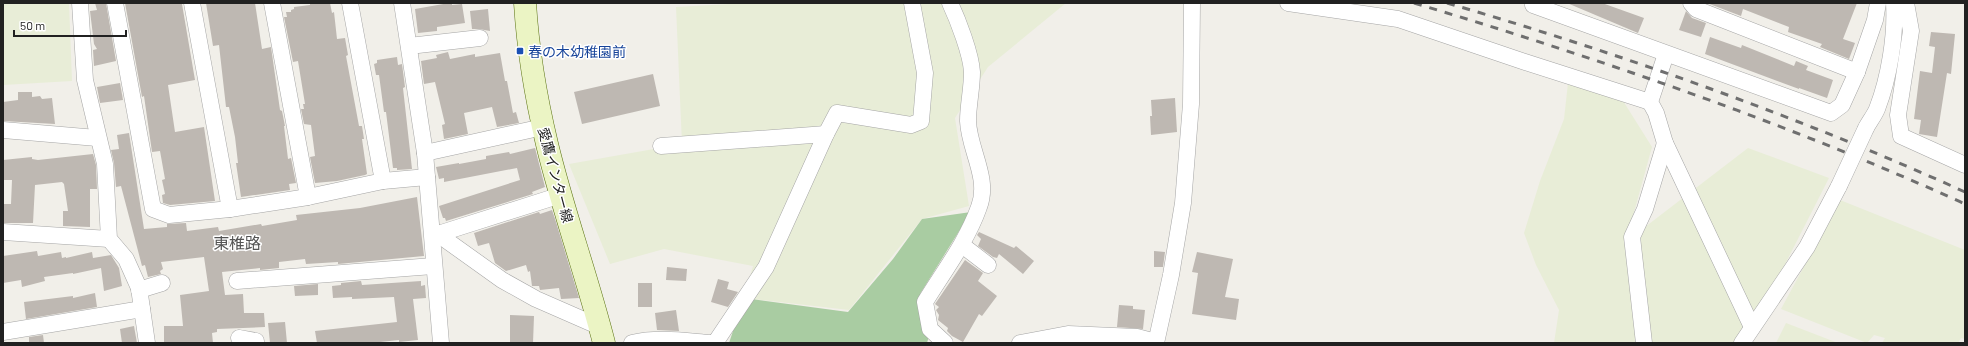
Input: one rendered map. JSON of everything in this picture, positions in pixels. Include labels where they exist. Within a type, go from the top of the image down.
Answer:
[{"type":"main road","name":"愛鷹インター線","points":[[525,3],[528,38],[543,127],[560,195],[602,335]]},
{"type":"street","points":[[80,3],[85,80],[97,138],[105,164],[109,239],[126,259],[139,290],[147,343]]},
{"type":"street","points":[[115,3],[154,209],[169,215],[230,209],[308,197],[383,181],[427,176]]},
{"type":"street","points":[[192,3],[230,209]]},
{"type":"street","points":[[272,3],[308,197]]},
{"type":"street","points":[[350,3],[383,181]]},
{"type":"street","points":[[402,3],[425,153],[435,232],[434,266],[441,343]]},
{"type":"street","points":[[715,343],[766,267],[826,134],[837,114],[911,125],[921,121],[925,73],[912,3]]},
{"type":"street","points":[[945,343],[930,329],[925,302],[951,258],[962,245],[980,206],[983,188],[968,122],[972,72],[959,20],[950,3]]},
{"type":"street","points":[[1020,343],[1068,334],[1137,337],[1156,342],[1171,276],[1182,203],[1191,104],[1192,3]]},
{"type":"street","points":[[1288,3],[1398,19],[1650,102],[1656,113],[1666,143],[1752,327]]},
{"type":"street","points":[[1691,3],[1696,9],[1857,72]]},
{"type":"street","points":[[1742,343],[1807,247],[1840,186],[1866,128],[1877,110],[1890,60],[1895,16],[1894,3]]},
{"type":"street","points":[[1906,3],[1910,31],[1898,115],[1901,136],[1965,165]]},
{"type":"street","points":[[1531,4],[1831,113],[1842,105],[1857,72],[1875,20],[1875,4]]},
{"type":"street","points":[[409,46],[480,38]]},
{"type":"street","points":[[1650,102],[1666,54]]},
{"type":"street","points":[[425,153],[543,127]]},
{"type":"street","points":[[3,130],[97,138]]},
{"type":"street","points":[[661,146],[826,134]]},
{"type":"street","points":[[1644,343],[1632,237],[1645,209],[1666,143]]},
{"type":"street","points":[[435,232],[560,195]]},
{"type":"street","points":[[3,232],[109,239]]},
{"type":"street","points":[[435,232],[502,280],[602,335]]},
{"type":"street","points":[[962,245],[988,265]]},
{"type":"street","points":[[237,281],[434,266]]},
{"type":"street","points":[[139,290],[162,283]]},
{"type":"street","points":[[3,332],[142,309]]},
{"type":"street","points":[[239,338],[256,341],[256,343]]},
{"type":"street","points":[[632,343],[675,340],[710,343]]},
{"type":"green space","points":[[3,3],[69,3],[72,81],[3,85]]},
{"type":"green space","points":[[747,3],[1066,3],[988,67],[955,118],[969,206],[922,219],[849,310],[744,298],[753,266],[664,249],[610,264],[569,164],[682,144],[676,7]]},
{"type":"green space","points":[[1568,83],[1620,96],[1652,147],[1628,234],[1632,237],[1748,148],[1829,178],[1777,280],[1736,343],[1554,343],[1559,310],[1536,265],[1524,233],[1540,181],[1564,119]]},
{"type":"green space","points":[[1840,200],[1965,250],[1965,339],[1961,338],[1958,343],[1882,343],[1885,338],[1874,335],[1867,343],[1781,309]]},
{"type":"green space","points":[[971,212],[920,294],[929,336],[927,343],[729,343],[744,298],[848,312],[893,259],[922,219]]},
{"type":"green space","points":[[1786,323],[1838,343],[1776,343]]},
{"type":"building","points":[[95,3],[106,3],[116,61],[94,66],[93,50],[97,49],[94,44],[90,11],[97,10]]},
{"type":"building","points":[[125,3],[182,4],[195,80],[168,85],[175,132],[204,127],[215,201],[170,205],[163,203],[162,195],[165,194],[162,180],[165,179],[160,151],[152,152],[144,96],[142,97]]},
{"type":"building","points":[[206,3],[255,3],[262,49],[271,47],[280,110],[282,111],[285,126],[288,159],[291,158],[296,183],[289,184],[290,190],[241,197],[236,163],[238,163],[235,137],[229,107],[226,107],[219,45],[213,46]]},
{"type":"building","points":[[310,3],[330,3],[332,13],[334,12],[337,39],[345,38],[348,55],[346,56],[359,126],[362,126],[364,139],[362,139],[367,174],[365,175],[337,181],[315,183],[310,157],[315,156],[311,125],[304,124],[301,109],[304,109],[303,104],[305,104],[298,61],[293,62],[284,17],[287,17],[286,12],[291,12],[294,7],[310,5]]},
{"type":"building","points":[[452,3],[452,5],[462,4],[465,23],[437,27],[437,31],[418,33],[415,9]]},
{"type":"building","points":[[1567,3],[1602,3],[1644,18],[1638,33]]},
{"type":"building","points":[[1707,3],[1857,3],[1843,39],[1855,43],[1849,59],[1820,47],[1822,44],[1788,32],[1789,27],[1743,9],[1741,16]]},
{"type":"building","points":[[488,9],[490,31],[472,29],[470,11]]},
{"type":"building","points":[[1686,11],[1692,18],[1706,23],[1701,37],[1679,30]]},
{"type":"building","points":[[1931,32],[1955,34],[1951,74],[1947,73],[1937,137],[1919,134],[1921,120],[1914,119],[1920,71],[1932,73],[1935,47],[1929,46]]},
{"type":"building","points":[[1710,37],[1741,48],[1742,45],[1794,66],[1796,61],[1808,66],[1806,70],[1833,80],[1827,98],[1705,54]]},
{"type":"building","points":[[448,52],[450,59],[475,54],[475,57],[500,53],[513,113],[516,112],[519,123],[497,127],[492,107],[464,113],[468,134],[444,139],[442,125],[445,124],[435,82],[424,84],[421,61],[437,58],[436,55]]},
{"type":"building","points":[[397,57],[398,65],[402,64],[405,87],[403,88],[412,169],[397,170],[397,168],[393,168],[386,112],[384,112],[379,75],[376,75],[374,64],[377,63],[377,60]]},
{"type":"building","points":[[653,74],[660,106],[582,124],[574,92]]},
{"type":"building","points":[[120,83],[123,100],[100,103],[97,87]]},
{"type":"building","points":[[18,92],[32,92],[32,97],[40,96],[42,99],[52,98],[55,124],[3,121],[3,102],[18,100]]},
{"type":"building","points":[[1175,98],[1177,132],[1151,135],[1151,100]]},
{"type":"building","points":[[129,133],[144,229],[167,227],[167,224],[186,223],[187,231],[218,227],[219,231],[261,224],[262,226],[297,220],[296,215],[360,208],[417,197],[424,256],[338,264],[338,262],[306,264],[305,259],[279,262],[279,268],[260,270],[260,268],[222,272],[225,295],[243,294],[244,313],[264,313],[265,327],[217,329],[217,332],[212,333],[213,343],[164,343],[164,326],[183,326],[180,295],[209,291],[204,257],[161,262],[163,269],[160,271],[161,274],[148,277],[145,265],[142,266],[121,186],[116,187],[114,163],[111,150],[119,149],[117,135]]},
{"type":"building","points":[[535,148],[545,187],[532,192],[533,194],[446,221],[445,218],[443,218],[439,206],[520,180],[517,168],[444,182],[444,178],[439,179],[436,167],[486,159],[486,156],[509,152],[510,154]]},
{"type":"building","points":[[93,154],[96,165],[97,189],[90,189],[90,227],[63,226],[63,211],[68,211],[64,184],[62,182],[35,185],[33,223],[3,223],[3,204],[11,204],[12,180],[3,180],[3,160],[32,157],[32,159],[38,160]]},
{"type":"building","points":[[552,210],[579,298],[561,299],[559,288],[540,290],[539,286],[532,286],[530,271],[528,272],[526,265],[506,271],[495,263],[489,243],[478,246],[474,233],[539,212],[540,214]]},
{"type":"building","points":[[979,232],[1014,248],[1016,246],[1034,261],[1023,274],[999,254],[997,258],[993,257],[978,246],[981,239],[977,235]]},
{"type":"building","points":[[37,251],[38,256],[61,252],[62,258],[92,252],[93,258],[111,255],[119,268],[122,286],[104,291],[101,268],[73,274],[44,277],[45,281],[22,287],[21,280],[3,283],[3,256]]},
{"type":"building","points":[[1154,251],[1165,252],[1163,267],[1154,267]]},
{"type":"building","points":[[1197,252],[1233,259],[1225,297],[1239,299],[1236,320],[1192,314],[1198,273],[1192,272]]},
{"type":"building","points":[[965,260],[983,273],[978,281],[997,296],[982,316],[979,314],[963,342],[952,336],[947,331],[948,328],[938,320],[939,315],[936,310],[939,307],[935,304]]},
{"type":"building","points":[[667,267],[687,269],[686,281],[666,280]]},
{"type":"building","points":[[718,279],[729,282],[727,289],[738,292],[728,307],[711,302]]},
{"type":"building","points":[[361,281],[362,285],[421,281],[421,286],[425,285],[426,298],[413,299],[418,340],[399,342],[399,340],[371,343],[317,343],[315,331],[397,322],[394,297],[352,299],[352,297],[333,298],[332,286],[341,285],[341,283]]},
{"type":"building","points":[[638,283],[652,283],[652,307],[638,307]]},
{"type":"building","points":[[318,284],[318,295],[295,296],[294,286]]},
{"type":"building","points":[[95,293],[97,307],[26,319],[24,302],[73,296],[73,298]]},
{"type":"building","points":[[1119,305],[1133,306],[1133,309],[1145,310],[1143,329],[1117,327]]},
{"type":"building","points":[[676,310],[679,331],[657,330],[655,313]]},
{"type":"building","points":[[510,315],[534,316],[533,343],[510,343]]},
{"type":"building","points":[[285,322],[287,343],[270,343],[268,323]]},
{"type":"building","points":[[134,326],[137,343],[122,343],[120,329]]},
{"type":"building","points":[[43,335],[44,343],[29,343],[29,337]]},
{"type":"railway","points":[[1414,3],[1484,24],[1693,94],[1830,146],[1965,204]]},
{"type":"railway","points":[[1447,3],[1644,65],[1710,88],[1903,164],[1965,192]]},
{"type":"place","name":"春の木幼稚園前","points":[[520,51]]},
{"type":"district","name":"東椎路","points":[[237,242]]}]
